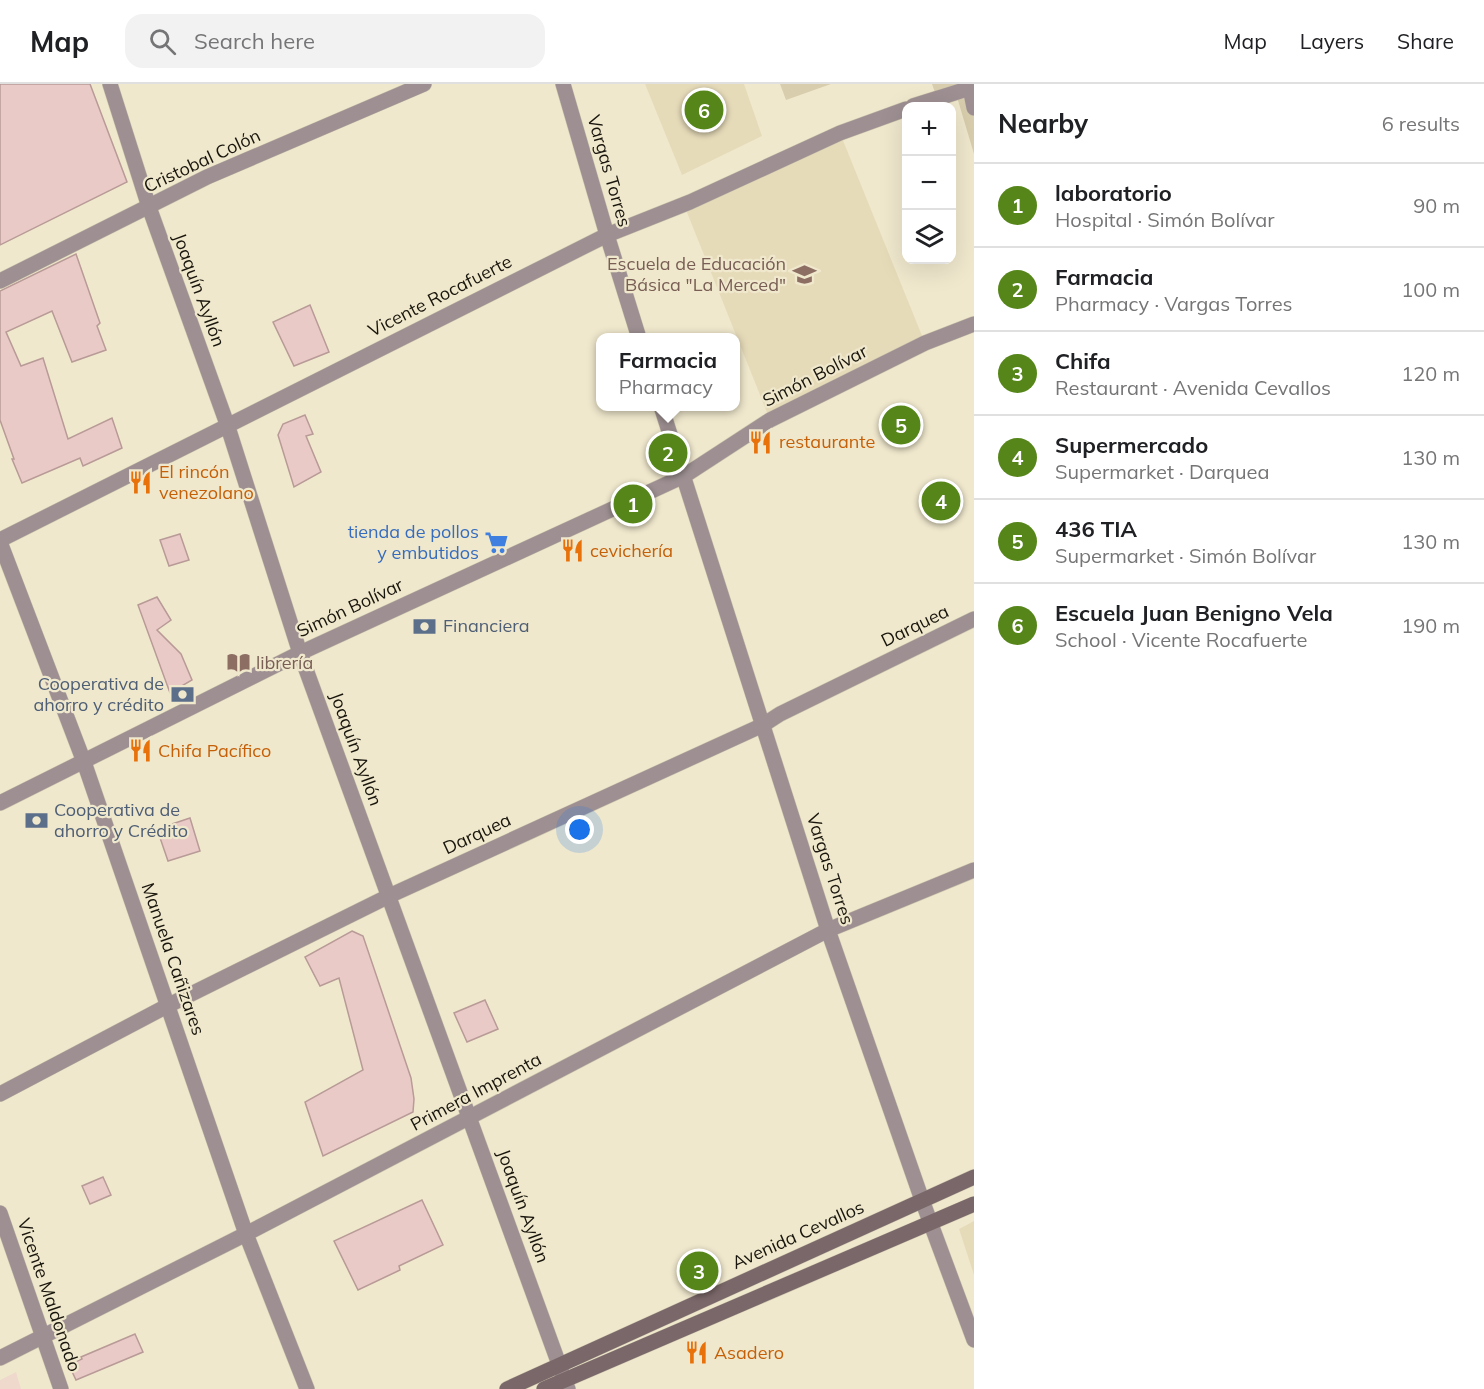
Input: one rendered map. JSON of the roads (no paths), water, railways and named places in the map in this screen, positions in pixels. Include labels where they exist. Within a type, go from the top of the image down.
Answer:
[{"type":"main road","name":"Avenida Cevallos","points":[[507,1389],[974,1177]]},
{"type":"main road","points":[[544,1389],[567,1384],[974,1204]]},
{"type":"street","name":"Joaquín Ayllón","points":[[111,84],[149,207],[227,424],[300,653],[567,1384]]},
{"type":"street","name":"Cristobal Colón","points":[[0,281],[207,177],[424,84]]},
{"type":"street","name":"Vargas Torres","points":[[563,84],[637,333]]},
{"type":"street","points":[[926,102],[970,88],[974,108]]},
{"type":"street","name":"Vicente Rocafuerte","points":[[0,541],[227,424],[607,235],[690,202],[840,133],[902,110]]},
{"type":"street","name":"Simón Bolívar","points":[[0,803],[300,653],[684,476],[770,420],[925,343],[974,324]]},
{"type":"street","name":"Vargas Torres","points":[[664,411],[828,930],[922,1200],[974,1340]]},
{"type":"street","name":"Manuela Cañizares","points":[[0,541],[84,762],[246,1234],[307,1389]]},
{"type":"street","name":"Darquea","points":[[0,1094],[169,1005],[389,896],[763,725],[780,714],[974,619]]},
{"type":"street","name":"Primera Imprenta","points":[[0,1358],[246,1234],[828,930],[974,870]]},
{"type":"street","name":"Vicente Maldonado","points":[[0,1213],[61,1389]]},
{"type":"place","name":"Escuela Juan Benigno Vela","points":[[704,110]]},
{"type":"place","name":"Escuela de Educación Básica \"La Merced\"","points":[[804,274]]},
{"type":"place","name":"436 TIA","points":[[901,425]]},
{"type":"place","name":"restaurante","points":[[761,442]]},
{"type":"place","name":"Farmacia","points":[[668,453]]},
{"type":"place","name":"El rincón venezolano","points":[[141,482]]},
{"type":"place","name":"Supermercado","points":[[941,501]]},
{"type":"place","name":"laboratorio","points":[[633,504]]},
{"type":"place","name":"tienda de pollos y embutidos","points":[[497,542]]},
{"type":"place","name":"cevichería","points":[[572,551]]},
{"type":"place","name":"Financiera","points":[[425,626]]},
{"type":"place","name":"librería","points":[[238,663]]},
{"type":"place","name":"Cooperativa de ahorro y crédito","points":[[182,694]]},
{"type":"place","name":"Chifa Pacífico","points":[[140,751]]},
{"type":"place","name":"Cooperativa de ahorro y Crédito","points":[[36,820]]},
{"type":"place","name":"Chifa","points":[[699,1271]]},
{"type":"place","name":"Asadero","points":[[696,1353]]}]
